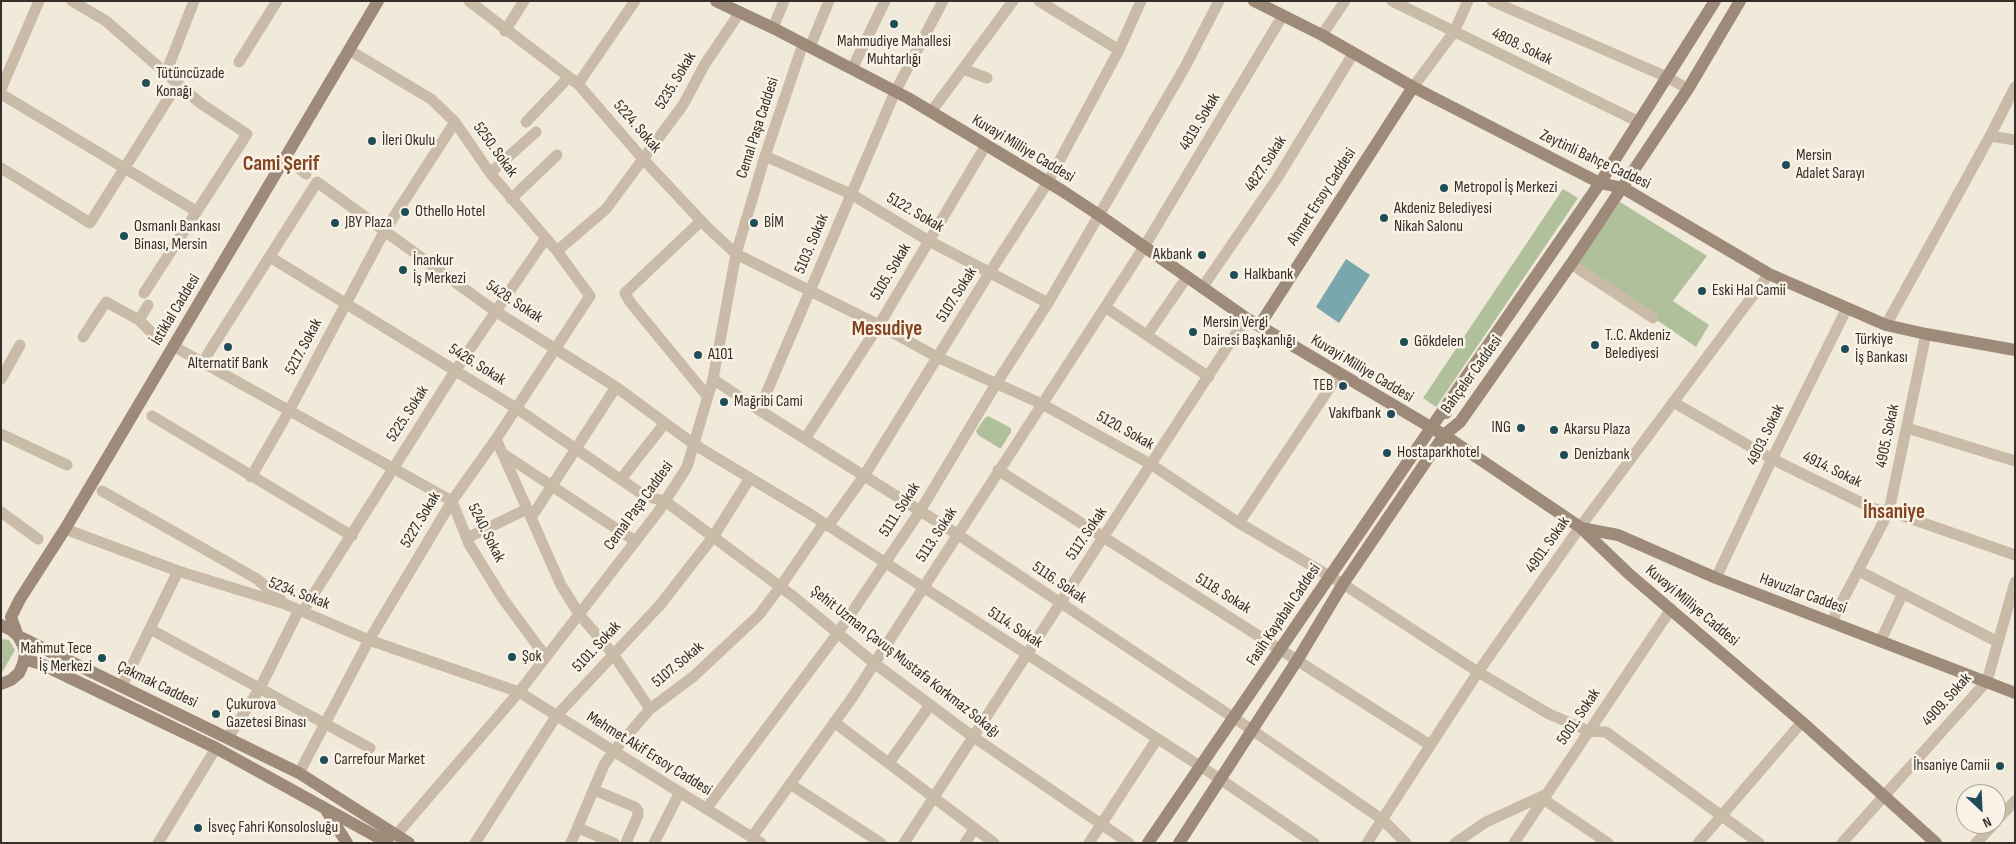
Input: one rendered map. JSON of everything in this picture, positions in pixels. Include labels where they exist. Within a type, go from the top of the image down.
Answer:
[{"type":"street","points":[[1,89],[39,1]]},
{"type":"street","points":[[72,1],[106,21],[200,103],[247,134],[144,293]]},
{"type":"street","points":[[166,73],[194,1]]},
{"type":"street","points":[[239,62],[277,1]]},
{"type":"street","name":"İstiklal Caddesi","points":[[18,636],[11,618],[20,599],[65,529],[378,1]]},
{"type":"street","name":"5224. Sokak","points":[[469,1],[573,81],[701,221],[736,254]]},
{"type":"street","points":[[505,30],[524,1]]},
{"type":"street","points":[[526,122],[573,81],[635,1]]},
{"type":"street","name":"Kuvayi Milliye Caddesi","points":[[716,1],[895,92],[1048,182],[1099,215],[1246,318],[1444,435],[1580,527],[1629,574],[1802,722],[1936,843]]},
{"type":"street","points":[[772,28],[784,1]]},
{"type":"street","name":"Cemal Paşa Caddesi","points":[[390,840],[519,692],[636,541],[687,468],[713,379],[736,254],[765,156],[806,46],[829,1]]},
{"type":"street","points":[[852,69],[885,1]]},
{"type":"street","name":"5103. Sokak","points":[[758,410],[895,92],[943,1]]},
{"type":"street","points":[[931,112],[1013,1]]},
{"type":"street","points":[[1039,1],[1119,50]]},
{"type":"street","name":"5107. Sokak","points":[[572,843],[604,765],[614,751],[650,708],[694,676],[759,615],[864,476],[1048,182],[1119,50],[1141,1]]},
{"type":"street","name":"5111. Sokak","points":[[706,809],[838,633],[920,511],[996,384],[1048,303],[1185,67],[1219,1]]},
{"type":"street","name":"Zeytinli Bahçe Caddesi","points":[[1254,1],[1322,35],[1413,87],[1600,183],[1622,188],[1769,274],[1886,325],[2015,350]]},
{"type":"street","points":[[1322,35],[1345,1]]},
{"type":"street","name":"4808. Sokak","points":[[1392,1],[1639,122]]},
{"type":"street","points":[[1413,87],[1454,32],[1468,1]]},
{"type":"street","points":[[1492,1],[1667,77],[1688,89]]},
{"type":"street","name":"Bahçeler Caddesi","points":[[1444,435],[1460,422],[1622,188],[1688,89],[1740,1]]},
{"type":"street","name":"Bahçeler Caddesi","points":[[1444,435],[1446,406],[1600,183],[1712,2]]},
{"type":"street","name":"5235. Sokak","points":[[557,251],[606,209],[644,160],[683,106],[705,64],[740,12]]},
{"type":"street","name":"4819. Sokak","points":[[1144,247],[1283,14]]},
{"type":"street","name":"5250. Sokak","points":[[349,50],[431,99],[455,122],[490,173],[557,251],[590,296]]},
{"type":"street","name":"4827. Sokak","points":[[1202,288],[1278,177],[1353,54]]},
{"type":"street","points":[[963,69],[986,78]]},
{"type":"street","points":[[1,168],[90,223],[178,83]]},
{"type":"street","points":[[1886,325],[1990,136],[2015,86]]},
{"type":"street","name":"Ahmet Ersoy Caddesi","points":[[1259,326],[1413,87]]},
{"type":"street","points":[[1,94],[196,211]]},
{"type":"street","name":"5217. Sokak","points":[[251,477],[289,411],[384,232],[455,122]]},
{"type":"street","points":[[490,173],[536,132]]},
{"type":"street","points":[[1990,136],[2015,140]]},
{"type":"street","name":"5105. Sokak","points":[[805,439],[878,325],[986,145]]},
{"type":"street","points":[[512,198],[557,154]]},
{"type":"street","name":"5122. Sokak","points":[[765,156],[851,194],[929,241],[1048,303]]},
{"type":"street","points":[[285,157],[306,174]]},
{"type":"street","name":"5428. Sokak","points":[[270,257],[317,182],[495,310],[616,387],[694,445]]},
{"type":"street","points":[[701,221],[625,293],[630,302],[708,397]]},
{"type":"street","name":"5225. Sokak","points":[[228,738],[260,688],[301,610],[352,536],[393,468],[495,310],[546,238]]},
{"type":"street","name":"5113. Sokak","points":[[758,841],[790,784],[874,663],[1144,247]]},
{"type":"street","name":"5120. Sokak","points":[[736,254],[878,325],[937,357],[1042,404],[1152,465],[1239,523],[1343,584],[1478,672],[1549,714],[1589,731],[1606,732],[1759,843]]},
{"type":"street","points":[[202,363],[270,257]]},
{"type":"street","name":"5426. Sokak","points":[[270,257],[516,408],[645,496],[665,501]]},
{"type":"street","points":[[1570,264],[1652,318]]},
{"type":"street","name":"4901. Sokak","points":[[1367,843],[1478,672],[1580,527],[1769,274]]},
{"type":"street","points":[[1147,335],[1187,277]]},
{"type":"street","name":"5227. Sokak","points":[[299,773],[369,640],[452,501],[496,439],[590,296]]},
{"type":"street","points":[[83,337],[106,302],[139,320],[157,338]]},
{"type":"street","points":[[139,320],[148,305]]},
{"type":"street","points":[[1105,307],[1210,377]]},
{"type":"street","name":"4903. Sokak","points":[[1716,578],[1772,459],[1847,308]]},
{"type":"street","name":"5117. Sokak","points":[[904,843],[972,736],[1210,377],[1246,318]]},
{"type":"street","name":"4905. Sokak","points":[[1832,622],[1889,511],[1926,334]]},
{"type":"street","points":[[1,379],[20,345]]},
{"type":"street","name":"5240. Sokak","points":[[173,346],[452,501],[467,538],[503,599],[546,657]]},
{"type":"street","points":[[1239,523],[1339,374]]},
{"type":"street","name":"5116. Sokak","points":[[713,379],[758,410],[957,534],[1252,730],[1383,820],[1406,843]]},
{"type":"street","points":[[467,538],[529,514],[552,487],[616,387]]},
{"type":"street","name":"4914. Sokak","points":[[1673,402],[1772,459],[1874,509],[1889,511],[2015,555]]},
{"type":"street","name":"Fasih Kayabalı Caddesi","points":[[1148,843],[1446,406]]},
{"type":"street","points":[[152,416],[352,536]]},
{"type":"street","points":[[621,479],[665,423]]},
{"type":"street","points":[[1907,428],[2015,461]]},
{"type":"street","points":[[1,434],[66,465]]},
{"type":"street","name":"Fasih Kayabalı Caddesi","points":[[1179,843],[1298,660],[1343,584],[1444,435]]},
{"type":"street","points":[[496,439],[561,585],[579,614],[613,654],[650,708]]},
{"type":"street","name":"5114. Sokak","points":[[694,445],[826,525],[1220,779],[1314,843]]},
{"type":"street","points":[[502,453],[636,541]]},
{"type":"street","name":"5118. Sokak","points":[[998,470],[1430,745]]},
{"type":"street","name":"5101. Sokak","points":[[475,843],[557,715],[660,605],[714,537],[750,478]]},
{"type":"street","points":[[102,491],[257,579],[285,604]]},
{"type":"street","name":"Şehit Uzman Çavuş Mustafa Korkmaz Sokağı","points":[[665,501],[780,587],[874,663],[972,736],[1129,843]]},
{"type":"street","points":[[1,512],[38,539]]},
{"type":"street","name":"Havuzlar Caddesi","points":[[1580,527],[1618,535],[1716,578],[1791,608],[1881,640],[2015,692]]},
{"type":"street","name":"5234. Sokak","points":[[65,529],[178,571],[285,604],[369,640],[519,692]]},
{"type":"street","points":[[122,686],[178,571]]},
{"type":"street","points":[[1859,571],[1998,642]]},
{"type":"street","name":"4909. Sokak","points":[[1842,843],[1987,681],[2015,582]]},
{"type":"street","points":[[1881,640],[1903,593]]},
{"type":"street","name":"5001. Sokak","points":[[1514,843],[1671,609]]},
{"type":"street","name":"Çakmak Caddesi","points":[[1,625],[18,636],[299,773],[390,840]]},
{"type":"street","points":[[150,629],[370,748]]},
{"type":"street","points":[[1,694],[6,682],[18,673],[24,659],[23,644],[18,636]]},
{"type":"street","name":"Çakmak Caddesi","points":[[24,659],[41,664],[216,748],[325,808],[390,840],[409,843]]},
{"type":"street","name":"Mehmet Akif Ersoy Caddesi","points":[[519,692],[758,841]]},
{"type":"street","points":[[889,763],[930,705]]},
{"type":"street","points":[[834,722],[994,843]]},
{"type":"street","points":[[1698,843],[1802,722]]},
{"type":"street","points":[[1089,843],[1158,739]]},
{"type":"street","points":[[158,843],[216,748]]},
{"type":"street","points":[[790,784],[881,843]]},
{"type":"street","points":[[594,790],[635,807],[638,811],[626,843]]},
{"type":"street","points":[[654,843],[680,792]]},
{"type":"street","points":[[1455,843],[1486,822],[1545,796],[1608,843]]},
{"type":"street","points":[[2006,811],[2015,801]]},
{"type":"street","name":"Çakmak Caddesi","points":[[325,808],[347,843]]},
{"type":"street","points":[[578,828],[608,842]]},
{"type":"street","points":[[965,843],[975,828]]},
{"type":"green space","points":[[1563,189],[1578,198],[1436,407],[1423,398]]},
{"type":"green space","points":[[1620,202],[1707,256],[1673,301],[1709,325],[1696,347],[1576,264]]},
{"type":"green space","points":[[988,416],[1011,428],[1011,432],[1001,448],[978,435],[976,431]]},
{"type":"green space","points":[[1,639],[9,640],[15,650],[1,674]]},
{"type":"water","points":[[1346,259],[1370,275],[1339,323],[1316,307]]},
{"type":"place","name":"Mahmudiye Mahallesi Muhtarlığı","points":[[894,24]]},
{"type":"place","name":"Tütüncüzade Konağı","points":[[146,83]]},
{"type":"place","name":"İleri Okulu","points":[[372,141]]},
{"type":"place","name":"Mersin Adalet Sarayı","points":[[1786,165]]},
{"type":"place","name":"Metropol İş Merkezi","points":[[1444,188]]},
{"type":"place","name":"Othello Hotel","points":[[405,212]]},
{"type":"place","name":"Akdeniz Belediyesi Nikah Salonu","points":[[1384,218]]},
{"type":"place","name":"JBY Plaza","points":[[335,223]]},
{"type":"place","name":"BİM","points":[[754,223]]},
{"type":"place","name":"Osmanlı Bankası Binası, Mersin","points":[[124,236]]},
{"type":"place","name":"Akbank","points":[[1202,255]]},
{"type":"place","name":"İnankur İş Merkezi","points":[[403,270]]},
{"type":"place","name":"Halkbank","points":[[1234,275]]},
{"type":"place","name":"Eski Hal Camii","points":[[1702,291]]},
{"type":"place","name":"Mersin Vergi Dairesi Başkanlığı","points":[[1193,332]]},
{"type":"place","name":"Gökdelen","points":[[1404,342]]},
{"type":"place","name":"T..C. Akdeniz Belediyesi","points":[[1595,345]]},
{"type":"place","name":"Alternatif Bank","points":[[228,347]]},
{"type":"place","name":"Türkiye İş Bankası","points":[[1845,349]]},
{"type":"place","name":"A101","points":[[698,355]]},
{"type":"place","name":"TEB","points":[[1343,386]]},
{"type":"place","name":"Mağribi Cami","points":[[724,402]]},
{"type":"place","name":"Vakıfbank","points":[[1391,414]]},
{"type":"place","name":"ING","points":[[1521,428]]},
{"type":"place","name":"Akarsu Plaza","points":[[1554,430]]},
{"type":"place","name":"Hostaparkhotel","points":[[1387,453]]},
{"type":"place","name":"Denizbank","points":[[1564,455]]},
{"type":"place","name":"Şok","points":[[512,657]]},
{"type":"place","name":"Mahmut Tece İş Merkezi","points":[[102,658]]},
{"type":"place","name":"Çukurova Gazetesi Binası","points":[[216,714]]},
{"type":"place","name":"Carrefour Market","points":[[324,760]]},
{"type":"place","name":"İhsaniye Camii","points":[[2000,766]]},
{"type":"place","name":"İsveç Fahri Konsolosluğu","points":[[198,828]]},
{"type":"district","name":"Cami Şerif","points":[[281,165]]},
{"type":"district","name":"Mesudiye","points":[[887,330]]},
{"type":"district","name":"İhsaniye","points":[[1894,513]]}]
